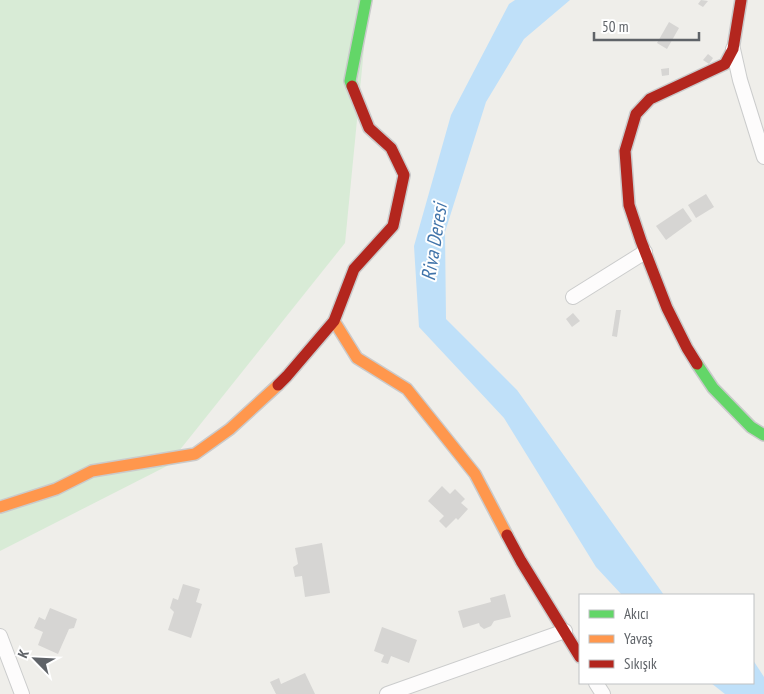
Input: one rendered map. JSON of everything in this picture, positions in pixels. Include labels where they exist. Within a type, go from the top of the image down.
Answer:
[{"type":"street","points":[[0,507],[56,489],[92,472],[195,454],[230,429],[287,376],[334,320],[354,268],[393,226],[404,174],[391,148],[369,128],[350,81],[366,0]]},
{"type":"street","points":[[741,0],[733,49],[725,64],[650,98],[636,114],[625,152],[629,204],[667,308],[687,348],[713,388],[751,427],[764,435]]},
{"type":"street","points":[[733,49],[740,80],[764,157]]},
{"type":"street","points":[[573,297],[645,252]]},
{"type":"street","points":[[334,320],[357,358],[407,389],[475,474],[521,561],[579,655]]},
{"type":"street","points":[[387,694],[564,631]]},
{"type":"street","points":[[0,636],[22,694]]},
{"type":"green space","points":[[0,0],[363,0],[366,28],[345,243],[167,466],[0,551]]},
{"type":"water","name":"Riva Deresi","points":[[515,0],[570,0],[524,39],[486,102],[445,232],[446,319],[517,390],[663,594],[621,594],[596,567],[504,418],[419,327],[414,246],[451,115],[509,4]]},
{"type":"water","points":[[754,662],[764,677],[764,694],[725,694],[712,684],[754,684]]},
{"type":"building","points":[[701,0],[708,1],[703,7],[698,4]]},
{"type":"building","points":[[669,22],[679,28],[667,49],[657,43]]},
{"type":"building","points":[[708,54],[713,58],[709,64],[703,60]]},
{"type":"building","points":[[669,68],[669,75],[662,76],[661,69]]},
{"type":"building","points":[[706,194],[714,207],[696,218],[688,205]]},
{"type":"building","points":[[683,208],[692,221],[666,240],[656,226]]},
{"type":"building","points":[[616,310],[621,310],[617,337],[612,336]]},
{"type":"building","points":[[573,313],[580,321],[572,327],[566,319]]},
{"type":"building","points":[[442,486],[450,494],[455,489],[465,499],[461,503],[468,509],[458,520],[456,518],[446,528],[439,521],[444,516],[428,501]]},
{"type":"building","points":[[322,543],[330,593],[305,597],[302,576],[295,577],[293,567],[298,564],[295,548]]},
{"type":"building","points":[[183,584],[200,589],[196,602],[202,604],[191,638],[168,630],[174,612],[170,608],[173,598],[178,600]]},
{"type":"building","points":[[505,594],[511,617],[494,621],[491,626],[484,629],[479,623],[463,628],[458,611],[491,602],[490,598]]},
{"type":"building","points":[[50,608],[77,619],[74,628],[69,629],[58,654],[38,645],[43,632],[34,628],[39,617],[45,620]]},
{"type":"building","points":[[382,627],[417,640],[409,663],[391,656],[388,664],[381,662],[384,655],[374,651]]},
{"type":"building","points":[[305,673],[315,694],[276,694],[270,682],[279,678],[281,684]]},
{"type":"traffic: fast","points":[[352,86],[350,81],[366,0]]},
{"type":"traffic: fast","points":[[697,364],[713,388],[751,427],[764,435]]},
{"type":"traffic: slow","points":[[334,321],[357,358],[407,389],[475,474],[507,535]]},
{"type":"traffic: slow","points":[[0,507],[56,489],[92,471],[195,454],[230,429],[278,385]]},
{"type":"traffic: jam","points":[[697,364],[667,308],[641,241],[629,205],[625,151],[636,114],[650,99],[725,64],[733,49],[741,0]]},
{"type":"traffic: jam","points":[[278,385],[334,321],[354,269],[393,226],[404,175],[391,148],[369,128],[352,86]]},
{"type":"traffic: jam","points":[[507,535],[579,655]]}]
